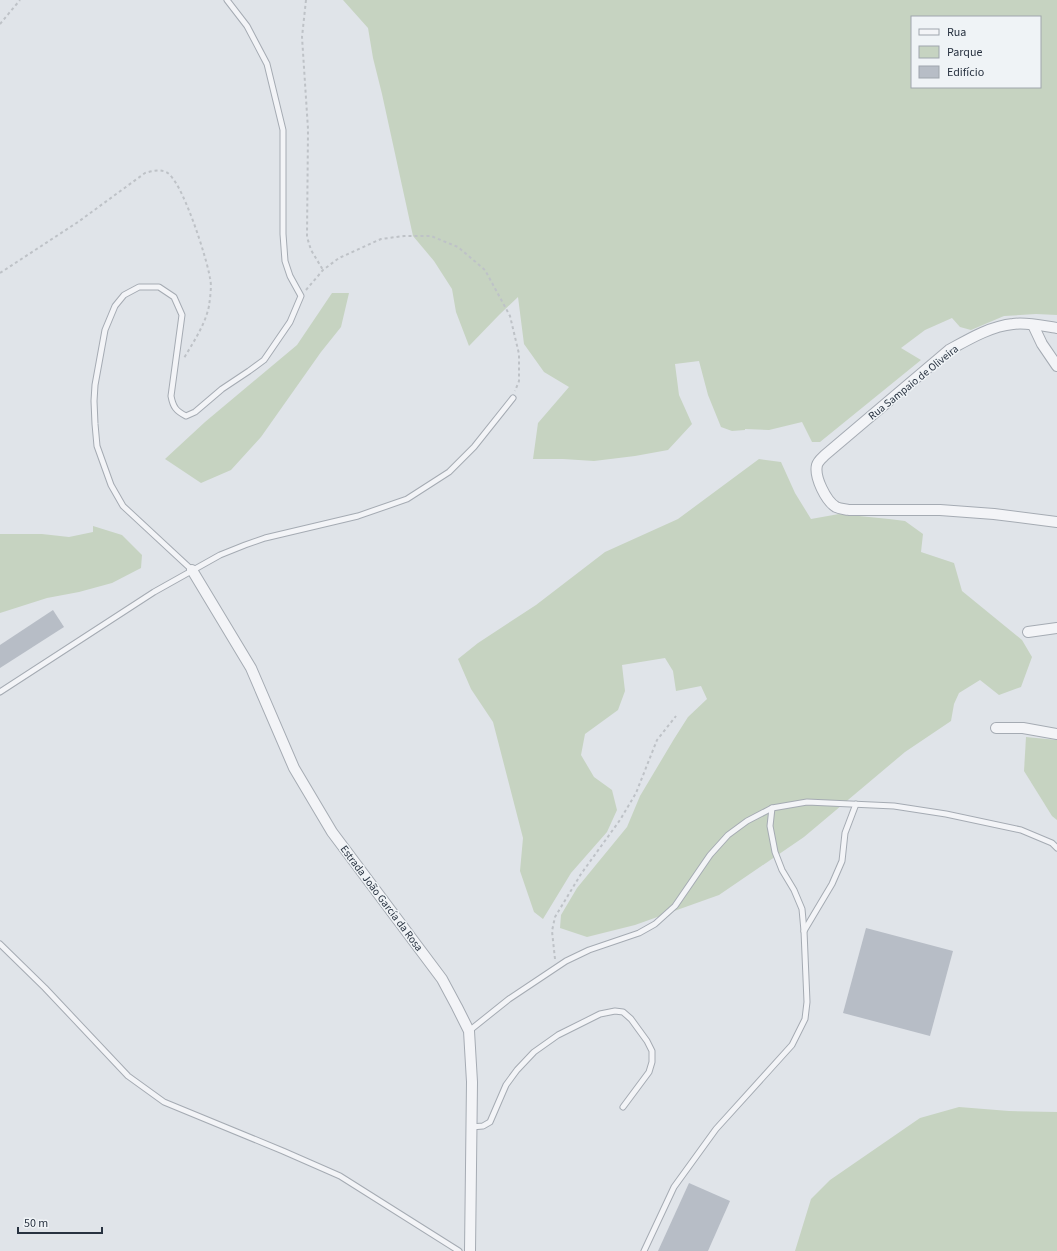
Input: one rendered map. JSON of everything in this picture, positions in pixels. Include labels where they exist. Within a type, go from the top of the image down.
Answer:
[{"type":"street","name":"Rua Sampaio de Oliveira","points":[[1057,328],[1014,324],[996,327],[950,350],[825,455],[818,463],[816,471],[817,478],[828,499],[836,507],[849,510],[940,510],[994,514],[1057,522]]},
{"type":"street","points":[[1033,325],[1042,344],[1057,366]]},
{"type":"street","name":"Estrada João García da Rosa","points":[[192,570],[251,668],[294,768],[332,832],[438,974],[458,1007],[469,1031],[472,1082],[470,1251]]},
{"type":"street","points":[[1028,632],[1057,628]]},
{"type":"street","points":[[996,728],[1023,728],[1057,734]]},
{"type":"lane","points":[[192,570],[123,506],[111,485],[97,446],[94,401],[106,330],[115,306],[124,295],[139,287],[159,287],[174,297],[182,315],[171,396],[173,405],[178,412],[186,416],[195,412],[222,389],[264,360],[290,322],[301,296],[290,276],[285,261],[283,234],[283,130],[266,64],[247,26],[227,0]]},
{"type":"lane","points":[[0,692],[154,592],[220,556],[258,540],[358,516],[406,500],[449,472],[474,447],[513,398]]},
{"type":"lane","points":[[469,1031],[509,999],[556,966],[589,950],[639,933],[655,924],[675,906],[710,855],[728,835],[772,808],[807,802],[894,806],[946,814],[1021,830],[1052,843],[1057,848]]},
{"type":"lane","points":[[804,931],[832,884],[842,861],[845,833],[856,804]]},
{"type":"lane","points":[[644,1251],[678,1182],[716,1129],[792,1045],[805,1019],[807,1002],[802,909],[794,890],[782,870],[775,852],[770,826],[772,808]]},
{"type":"lane","points":[[0,944],[45,988],[128,1076],[164,1102],[340,1176],[459,1251]]},
{"type":"lane","points":[[471,1127],[483,1126],[490,1122],[506,1085],[516,1070],[534,1052],[558,1035],[600,1014],[615,1011],[624,1012],[631,1019],[647,1041],[652,1051],[652,1062],[649,1072],[623,1106]]},
{"type":"path","points":[[0,24],[20,0]]},
{"type":"path","points":[[306,0],[302,37],[308,129],[307,237],[323,270]]},
{"type":"path","points":[[0,273],[78,222],[145,172],[156,170],[167,172],[177,183],[184,198],[204,250],[211,280],[209,305],[202,327],[174,376]]},
{"type":"path","points":[[301,296],[323,270],[338,258],[381,239],[404,236],[431,236],[458,247],[485,270],[510,316],[519,354],[519,381],[513,398]]},
{"type":"path","points":[[556,966],[552,931],[555,917],[581,874],[620,820],[636,793],[657,740],[676,716]]},
{"type":"green space","points":[[343,0],[1057,0],[1057,315],[1036,314],[1004,316],[971,330],[960,327],[952,318],[925,330],[901,348],[921,360],[820,442],[812,442],[802,422],[769,430],[745,429],[732,431],[721,427],[708,395],[699,361],[675,364],[679,395],[692,424],[668,450],[594,461],[533,459],[538,423],[569,387],[544,372],[524,344],[518,297],[469,346],[456,312],[452,289],[434,261],[413,236],[373,58],[368,28]]},
{"type":"green space","points":[[332,293],[349,293],[341,327],[321,352],[261,437],[231,470],[201,483],[165,459],[205,422],[297,345]]},
{"type":"green space","points":[[759,459],[781,462],[795,493],[811,519],[839,514],[905,521],[923,534],[921,552],[954,563],[962,591],[1022,640],[1032,657],[1021,687],[999,695],[980,680],[959,693],[954,704],[951,721],[905,752],[804,837],[719,895],[635,925],[587,937],[560,928],[561,915],[577,888],[627,827],[640,796],[674,739],[688,717],[707,699],[701,686],[676,691],[673,671],[665,658],[622,665],[625,691],[618,710],[585,734],[581,755],[594,777],[612,790],[617,810],[607,832],[571,873],[543,919],[534,912],[520,871],[523,838],[493,722],[471,689],[458,659],[478,643],[536,605],[605,552],[678,519]]},
{"type":"green space","points":[[93,526],[122,535],[142,555],[141,568],[112,583],[79,592],[47,598],[0,613],[0,534],[42,534],[69,537],[93,532]]},
{"type":"green space","points":[[1026,737],[1057,740],[1057,820],[1052,816],[1024,771]]},
{"type":"green space","points":[[959,1107],[1009,1111],[1057,1112],[1057,1251],[795,1251],[811,1199],[830,1180],[920,1118]]},
{"type":"building","points":[[53,610],[64,627],[0,668],[0,645]]},
{"type":"building","points":[[866,928],[953,951],[930,1036],[843,1013]]},
{"type":"building","points":[[689,1183],[730,1201],[708,1251],[658,1251]]}]
